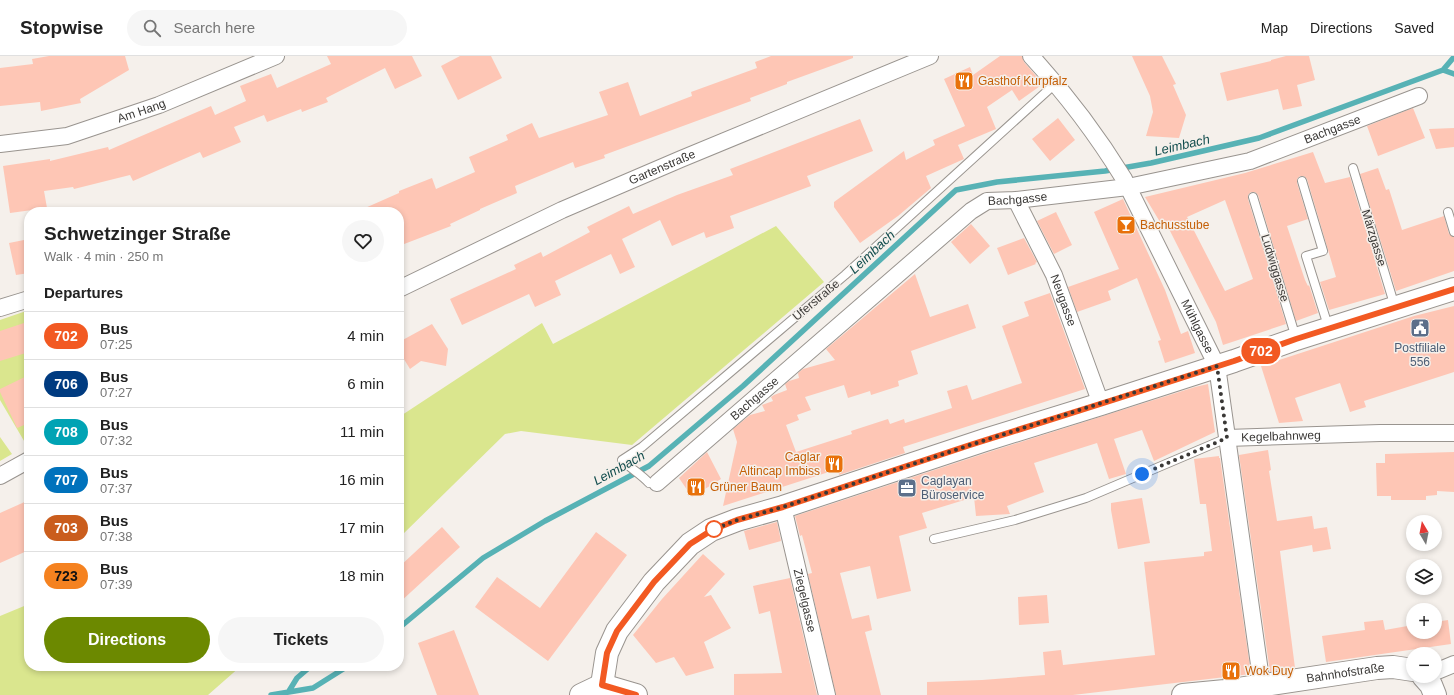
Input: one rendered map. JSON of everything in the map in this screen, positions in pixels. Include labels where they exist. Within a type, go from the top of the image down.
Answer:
[{"type":"street","name":"Am Hang","points":[[0,144],[67,136],[159,105],[276,56]]},
{"type":"street","name":"Gartenstraße","points":[[404,287],[569,207],[930,56]]},
{"type":"street","name":"Mühlgasse","points":[[1031,56],[1056,83],[1108,153],[1126,183],[1217,366],[1262,686]]},
{"type":"street","name":"Bachgasse","points":[[650,480],[971,211],[987,201],[1016,200],[1126,183],[1250,161],[1419,96]]},
{"type":"street","name":"Neugasse","points":[[1016,200],[1054,275],[1101,404]]},
{"type":"street","points":[[603,690],[607,653],[617,631],[654,582],[690,544],[712,530],[737,520],[783,507],[977,442],[1101,404],[1296,339],[1454,289]]},
{"type":"street","points":[[0,308],[24,301]]},
{"type":"street","name":"Kegelbahnweg","points":[[1227,438],[1380,433],[1454,433]]},
{"type":"street","points":[[0,476],[24,463]]},
{"type":"street","name":"Ziegelgasse","points":[[783,507],[827,695]]},
{"type":"street","points":[[1442,668],[1454,664]]},
{"type":"street","name":"Bahnhofstraße","points":[[1183,695],[1262,686],[1377,668],[1393,667],[1406,670]]},
{"type":"street","points":[[1430,683],[1436,695]]},
{"type":"street","points":[[581,695],[603,690],[636,695]]},
{"type":"lane","name":"Uferstraße","points":[[650,480],[625,463],[845,275],[1056,83]]},
{"type":"lane","name":"Märzgasse","points":[[1352,168],[1395,308]]},
{"type":"lane","points":[[1302,182],[1323,251],[1306,256],[1330,329]]},
{"type":"lane","name":"Ludwiggasse","points":[[1254,197],[1296,339]]},
{"type":"lane","points":[[1448,212],[1454,232]]},
{"type":"lane","name":"Kegelbahnweg","points":[[934,539],[1015,520],[1086,498],[1227,438]]},
{"type":"green space","points":[[776,226],[824,282],[632,445],[521,431],[505,434],[404,533],[404,414],[542,323],[553,344]]},
{"type":"green space","points":[[24,312],[24,441],[0,400],[0,320]]},
{"type":"green space","points":[[0,437],[12,454],[0,461]]},
{"type":"green space","points":[[24,606],[24,671],[235,671],[208,695],[0,695],[0,616]]},
{"type":"building","points":[[49,56],[125,56],[129,70],[80,99],[81,103],[41,111],[40,102],[0,106],[0,68],[33,64],[32,59]]},
{"type":"building","points":[[327,56],[412,56],[422,76],[395,89],[385,68],[326,98],[328,102],[302,112],[301,109],[267,122],[264,115],[234,127],[241,142],[203,158],[200,152],[133,181],[130,175],[74,189],[73,187],[44,191],[47,207],[24,207],[24,211],[10,213],[3,166],[50,159],[50,161],[108,147],[109,150],[211,106],[215,115],[246,101],[240,86],[271,74],[277,88],[331,64]]},
{"type":"building","points":[[460,56],[491,56],[502,78],[458,100],[441,66]]},
{"type":"building","points":[[771,56],[853,56],[853,58],[787,82],[787,84],[750,98],[751,101],[604,155],[605,158],[575,168],[573,162],[515,186],[517,193],[450,224],[451,226],[404,244],[404,207],[367,207],[399,193],[399,191],[432,178],[436,189],[475,172],[469,157],[508,140],[506,135],[532,123],[539,138],[608,115],[599,92],[628,82],[640,116],[692,96],[691,92],[757,68],[755,62]]},
{"type":"building","points":[[1000,56],[1022,56],[1024,62],[1043,84],[1019,101],[1012,90],[987,107],[996,129],[958,145],[964,159],[926,176],[931,188],[898,216],[860,243],[834,207],[834,202],[904,151],[906,160],[935,145],[933,140],[965,126],[944,79],[970,67],[973,75]]},
{"type":"building","points":[[1132,56],[1162,56],[1176,84],[1173,85],[1186,115],[1179,138],[1146,136],[1153,112],[1150,96]]},
{"type":"building","points":[[1286,56],[1309,56],[1315,80],[1297,85],[1302,106],[1283,110],[1278,89],[1227,101],[1220,73]]},
{"type":"building","points":[[1413,108],[1425,138],[1378,156],[1367,126]]},
{"type":"building","points":[[1058,118],[1075,140],[1050,161],[1032,139]]},
{"type":"building","points":[[860,119],[873,151],[807,176],[811,186],[730,216],[734,228],[706,238],[704,232],[672,246],[660,220],[622,239],[635,267],[620,274],[611,254],[555,281],[561,295],[535,307],[529,294],[462,325],[450,299],[516,269],[514,265],[541,252],[543,257],[590,232],[587,227],[629,206],[633,214],[677,195],[733,175],[730,169]]},
{"type":"building","points":[[1454,128],[1454,147],[1436,149],[1429,129]]},
{"type":"building","points":[[1313,152],[1325,183],[1350,177],[1385,294],[1329,310],[1320,282],[1336,277],[1307,179],[1304,176],[1300,176],[1297,179],[1297,183],[1308,219],[1287,226],[1318,313],[1296,321],[1258,195],[1255,192],[1251,192],[1248,195],[1248,199],[1286,324],[1223,345],[1216,322],[1167,225],[1163,227],[1145,197],[1245,173]],"holes":[[[1225,200],[1253,279],[1225,291],[1187,217]]]},
{"type":"building","points":[[1378,168],[1386,190],[1389,189],[1402,230],[1444,216],[1449,234],[1454,237],[1454,271],[1396,291],[1360,174]]},
{"type":"building","points":[[1123,199],[1165,290],[1181,334],[1188,331],[1195,353],[1165,363],[1158,341],[1161,340],[1137,278],[1108,291],[1111,300],[1077,312],[1068,287],[1119,269],[1094,212]]},
{"type":"building","points":[[1056,212],[1072,245],[1054,254],[1037,221]]},
{"type":"building","points":[[971,224],[990,246],[970,264],[951,242]]},
{"type":"building","points":[[1024,238],[1037,262],[1035,263],[1036,264],[1008,275],[997,248]]},
{"type":"building","points":[[24,240],[24,274],[16,275],[9,243]]},
{"type":"building","points":[[915,274],[930,317],[968,304],[976,328],[911,351],[918,374],[898,381],[899,386],[871,395],[870,391],[848,398],[844,385],[805,397],[811,410],[797,415],[799,420],[786,425],[796,452],[852,434],[851,431],[888,419],[890,424],[904,419],[905,423],[952,408],[947,391],[967,385],[972,400],[1022,383],[1002,326],[1029,316],[1024,302],[1050,293],[1085,389],[903,447],[905,453],[839,475],[838,469],[723,506],[737,442],[733,429],[750,415],[765,411],[762,405],[773,401],[771,397],[774,395],[787,390],[785,384],[799,378],[798,373],[803,369],[835,360],[826,349]]},
{"type":"building","points":[[1454,306],[1454,372],[1364,401],[1366,407],[1350,412],[1340,383],[1295,398],[1303,421],[1279,423],[1261,366],[1414,316]]},
{"type":"building","points":[[24,323],[24,354],[0,361],[0,331]]},
{"type":"building","points":[[432,324],[448,349],[446,366],[421,361],[410,369],[404,359],[404,339]]},
{"type":"building","points":[[24,377],[24,425],[17,428],[0,389]]},
{"type":"building","points":[[1208,384],[1215,432],[1154,461],[1142,430],[1114,439],[1126,474],[1109,479],[1097,443],[1034,463],[1044,492],[1007,506],[1010,514],[976,516],[974,497],[922,513],[927,528],[899,536],[911,591],[877,599],[870,566],[840,573],[852,619],[869,615],[872,630],[865,632],[881,695],[836,695],[808,574],[812,573],[802,535],[800,536],[795,516],[989,452]]},
{"type":"building","points":[[1268,450],[1271,470],[1269,471],[1277,521],[1312,516],[1314,529],[1327,527],[1331,549],[1313,552],[1312,545],[1280,551],[1295,668],[1270,672],[1239,455]]},
{"type":"building","points":[[707,452],[721,479],[692,497],[679,478]]},
{"type":"building","points":[[1454,452],[1454,492],[1437,491],[1437,495],[1426,496],[1426,500],[1391,500],[1391,496],[1377,496],[1376,463],[1385,463],[1385,454]]},
{"type":"building","points":[[1219,456],[1251,674],[1073,695],[927,695],[927,682],[982,680],[1045,675],[1043,652],[1061,650],[1063,665],[1155,655],[1144,562],[1204,556],[1204,552],[1212,551],[1206,504],[1200,504],[1194,459]]},
{"type":"building","points":[[1142,498],[1150,543],[1118,549],[1111,503]]},
{"type":"building","points":[[24,502],[24,552],[0,563],[0,513]]},
{"type":"building","points":[[777,522],[781,541],[749,550],[744,531]]},
{"type":"building","points":[[442,527],[460,547],[404,598],[404,562]]},
{"type":"building","points":[[596,532],[627,555],[548,661],[475,607],[497,577],[540,608]]},
{"type":"building","points":[[703,554],[725,574],[704,597],[711,595],[731,628],[704,642],[714,668],[686,676],[674,657],[656,663],[633,635],[662,599]]},
{"type":"building","points":[[790,578],[817,695],[734,695],[734,674],[782,673],[770,611],[759,614],[753,586]]},
{"type":"building","points":[[1047,595],[1049,623],[1019,625],[1018,597]]},
{"type":"building","points":[[1383,620],[1385,630],[1406,626],[1406,639],[1442,639],[1442,621],[1448,620],[1451,644],[1430,647],[1406,647],[1406,650],[1326,662],[1322,636],[1365,630],[1364,622]]},
{"type":"building","points":[[454,630],[479,695],[437,695],[418,643]]},
{"type":"waterway","name":"Leimbach","points":[[1443,70],[1454,57]]},
{"type":"waterway","name":"Leimbach","points":[[404,624],[483,558],[545,521],[649,466],[743,386],[956,190],[997,182],[1105,171],[1151,163],[1259,138],[1443,70],[1454,74]]},
{"type":"waterway","points":[[289,691],[297,678],[305,671]]},
{"type":"waterway","name":"Leimbach","points":[[271,695],[313,688],[340,671]]},
{"type":"bus line","name":"702","points":[[636,695],[602,685],[607,653],[617,631],[654,582],[690,544],[712,530],[737,520],[783,507],[970,445],[1234,361],[1296,339],[1454,289]]},
{"type":"place","name":"Gasthof Kurpfalz","points":[[964,81]]},
{"type":"place","name":"Bachusstube","points":[[1126,225]]},
{"type":"place","name":"Postfiliale 556","points":[[1420,328]]},
{"type":"place","name":"Caglar Altincap Imbiss","points":[[834,464]]},
{"type":"place","name":"Grüner Baum","points":[[696,487]]},
{"type":"place","name":"Caglayan Büroservice","points":[[907,488]]},
{"type":"place","name":"Wok Duy","points":[[1231,671]]},
{"type":"route","points":[[714,529],[712,530],[737,520],[783,507],[1217,366],[1227,438],[1142,474]]}]
